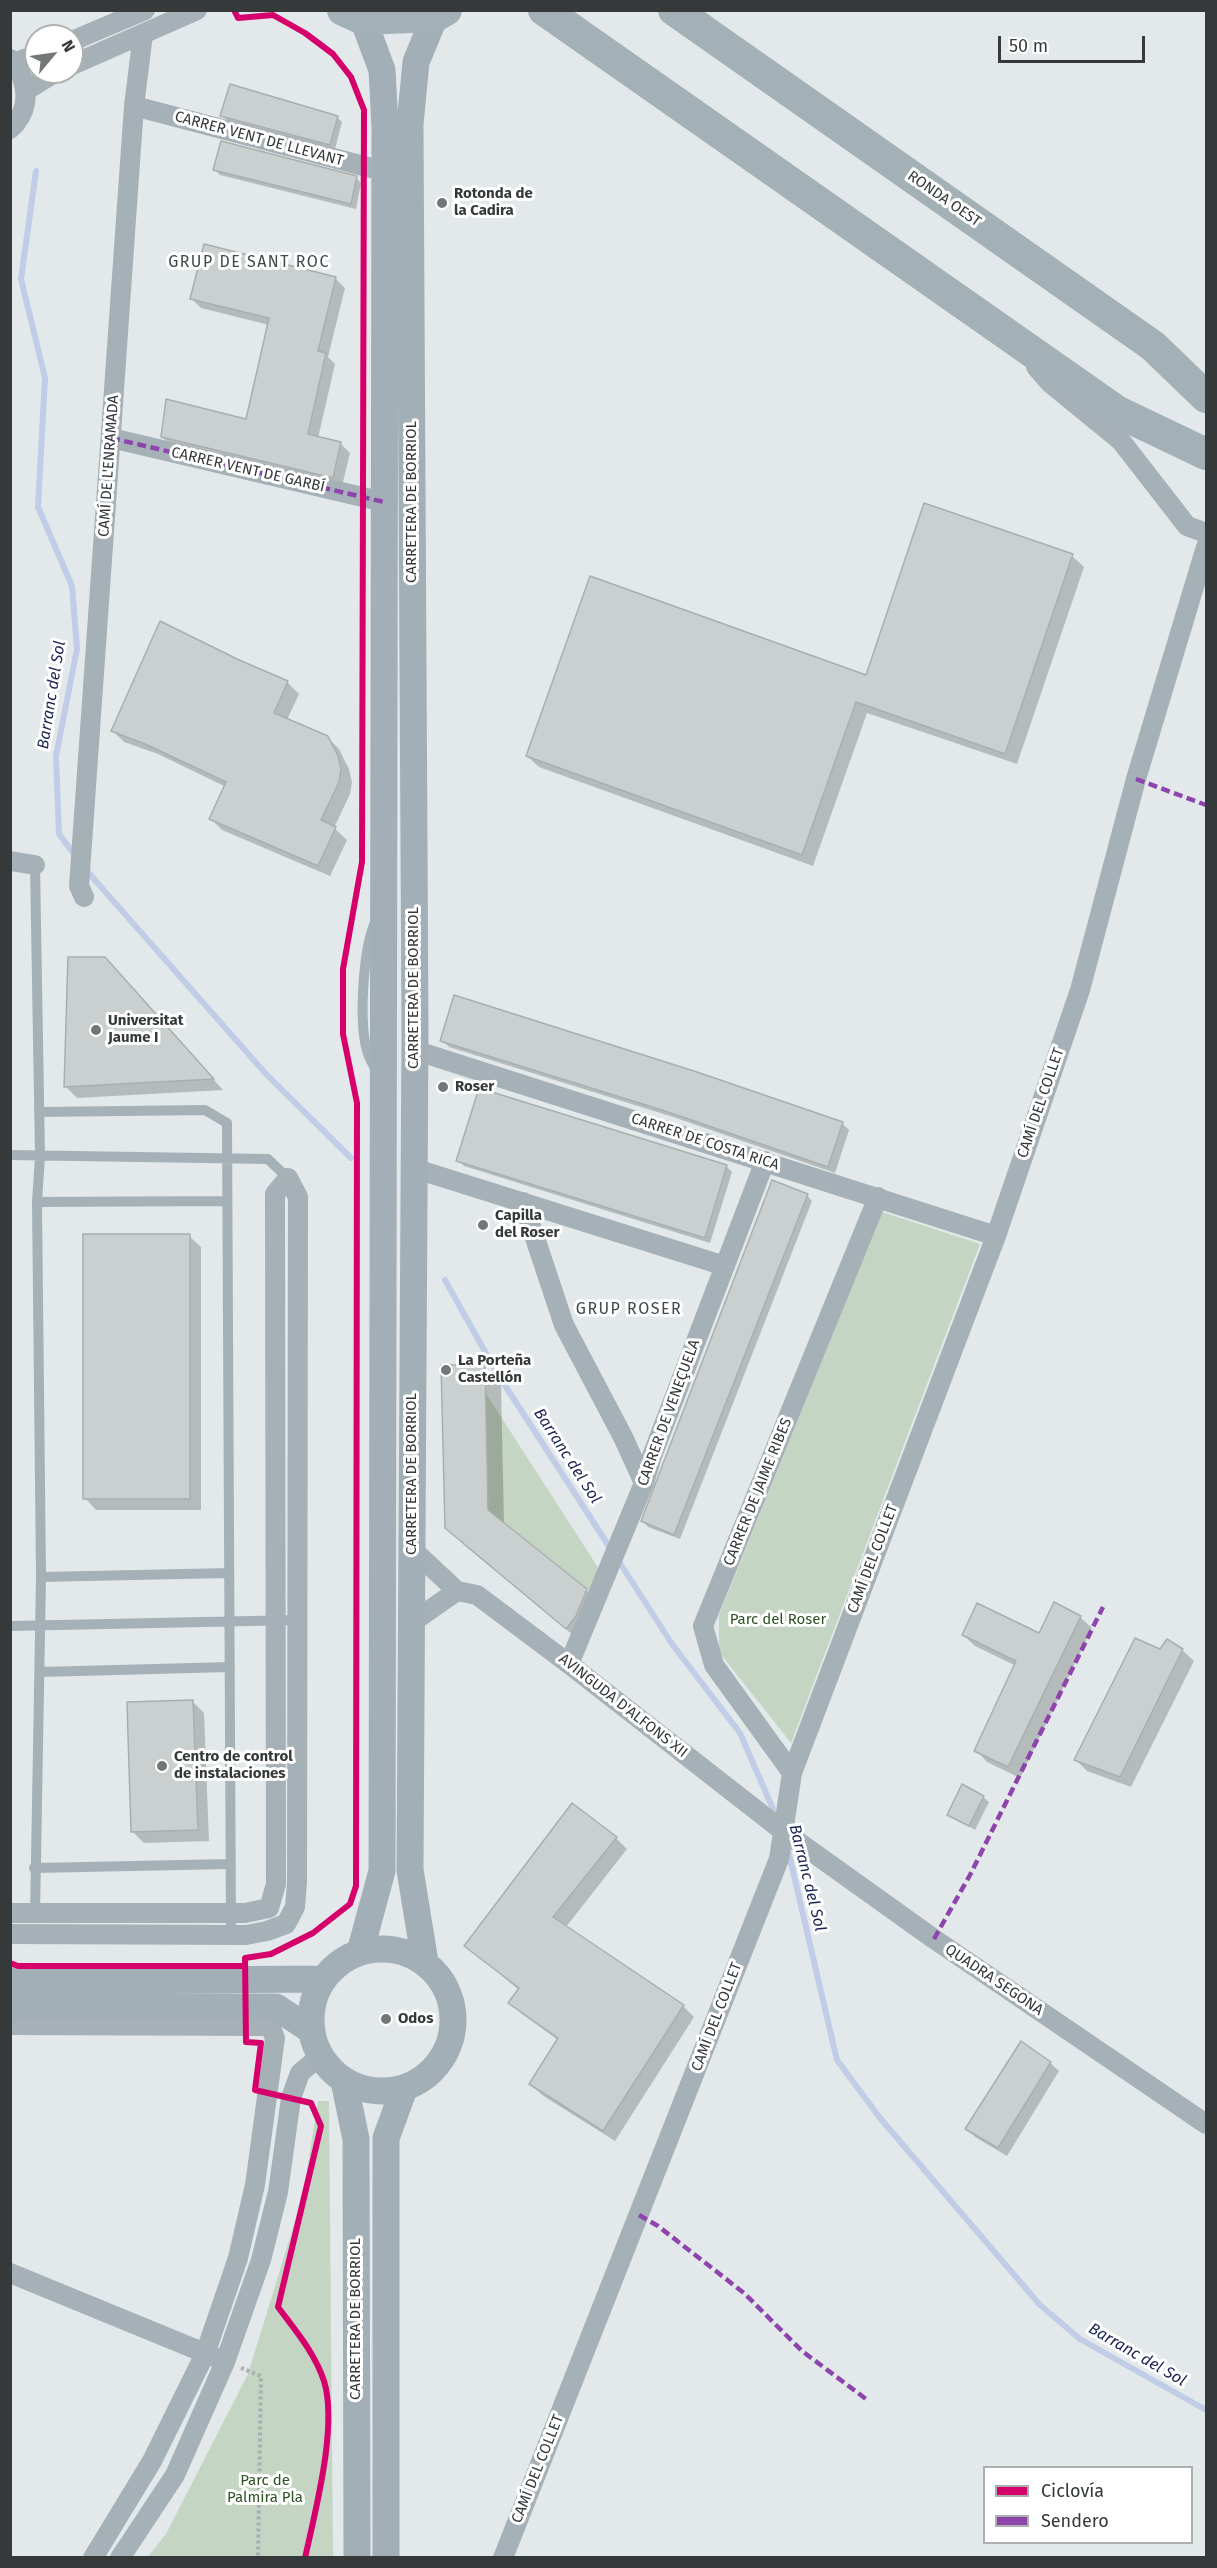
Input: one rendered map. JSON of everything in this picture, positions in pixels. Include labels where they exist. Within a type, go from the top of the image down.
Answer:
[{"type":"main road","points":[[544,10],[1118,412],[1206,454]]},
{"type":"main road","name":"RONDA OEST","points":[[674,10],[1153,346],[1206,397]]},
{"type":"main road","points":[[353,15],[440,13]]},
{"type":"main road","name":"CARRETERA DE BORRIOL","points":[[424,1962],[410,1870],[414,1050],[410,124],[416,62],[440,13]]},
{"type":"main road","name":"CARRETERA DE BORRIOL","points":[[353,15],[382,70],[385,127],[383,171],[382,1871],[360,1952]]},
{"type":"main road","points":[[10,2007],[276,2007],[316,2043],[344,2081],[373,2092],[404,2089],[437,2068],[453,2032],[449,1993],[424,1962],[393,1949],[360,1952],[340,1962],[324,1979],[312,2004],[316,2043]]},
{"type":"main road","points":[[10,1981],[324,1979]]},
{"type":"main road","name":"CARRETERA DE BORRIOL","points":[[344,2081],[356,2139],[357,2558]]},
{"type":"main road","name":"CARRETERA DE BORRIOL","points":[[386,2558],[386,2138],[404,2089]]},
{"type":"street","points":[[84,60],[197,10]]},
{"type":"street","points":[[84,36],[143,11]]},
{"type":"street","name":"CAMÍ DE L'ENRAMADA","points":[[84,897],[79,886],[134,106],[143,34]]},
{"type":"street","points":[[10,129],[24,112],[27,90],[13,61]]},
{"type":"street","points":[[27,90],[37,84]]},
{"type":"street","name":"CARRER VENT DE LLEVANT","points":[[134,106],[383,171]]},
{"type":"street","points":[[1007,334],[1050,383],[1121,441],[1187,526],[1206,533]]},
{"type":"street","name":"CARRER VENT DE GARBÍ","points":[[111,438],[384,502]]},
{"type":"street","name":"CAMÍ DEL COLLET","points":[[503,2558],[779,1859],[792,1773],[996,1236],[1080,990],[1136,779],[1206,547]]},
{"type":"street","points":[[10,861],[35,865]]},
{"type":"street","name":"CARRER DE COSTA RICA","points":[[414,1050],[996,1236]]},
{"type":"street","name":"CARRER DE VENEÇUELA","points":[[569,1664],[644,1483],[652,1456],[765,1161]]},
{"type":"street","points":[[413,1168],[725,1266]]},
{"type":"street","points":[[10,1913],[231,1913],[269,1908],[276,1884],[275,1194],[288,1178],[298,1197],[297,1883],[295,1907],[286,1924],[267,1931],[231,1934],[10,1934]]},
{"type":"street","name":"CARRER DE JAIME RIBES","points":[[792,1773],[714,1665],[704,1626],[878,1197]]},
{"type":"street","points":[[523,1203],[564,1325],[623,1437],[644,1483]]},
{"type":"street","points":[[623,1437],[652,1456]]},
{"type":"street","name":"AVINGUDA D'ALFONS XII","points":[[412,1549],[457,1591],[477,1595],[783,1831]]},
{"type":"street","points":[[411,1623],[457,1591]]},
{"type":"street","name":"QUADRA SEGONA","points":[[783,1831],[934,1939],[1206,2124]]},
{"type":"street","points":[[10,2025],[264,2026],[271,2028],[275,2038],[255,2185],[238,2258],[205,2354],[152,2461],[93,2558]]},
{"type":"street","points":[[120,2558],[174,2475],[225,2362],[261,2260],[278,2192],[291,2098],[300,2073],[316,2043]]},
{"type":"street","points":[[10,2273],[225,2362]]},
{"type":"lane","points":[[33,1934],[41,1577],[37,1202],[40,1156],[35,865]]},
{"type":"lane","points":[[39,1112],[206,1110],[227,1123],[231,1934]]},
{"type":"lane","points":[[10,1155],[268,1159],[288,1178]]},
{"type":"lane","points":[[37,1202],[227,1201]]},
{"type":"lane","points":[[41,1577],[229,1573]]},
{"type":"lane","points":[[10,1626],[298,1620]]},
{"type":"lane","points":[[40,1672],[230,1667]]},
{"type":"lane","points":[[34,1868],[231,1864]]},
{"type":"path","points":[[225,2362],[261,2376],[258,2558]]},
{"type":"green space","name":"Parc del Roser","points":[[882,1212],[980,1244],[791,1743],[719,1652],[719,1615]]},
{"type":"green space","points":[[485,1392],[599,1569],[593,1593],[488,1510]]},
{"type":"green space","name":"Parc de Palmira Pla","points":[[318,2101],[329,2101],[333,2557],[148,2557],[166,2534],[248,2374],[303,2195]]},
{"type":"building","points":[[230,84],[338,116],[330,145],[220,116]]},
{"type":"building","points":[[221,141],[357,176],[351,204],[213,170]]},
{"type":"building","points":[[204,244],[336,277],[318,351],[326,353],[308,434],[341,442],[333,478],[161,437],[166,399],[246,419],[269,318],[190,299]]},
{"type":"building","points":[[924,503],[1073,554],[1005,754],[856,702],[802,855],[526,756],[590,576],[866,675]]},
{"type":"building","points":[[160,621],[288,681],[274,713],[328,736],[338,756],[341,769],[339,782],[321,820],[336,827],[318,866],[209,819],[226,782],[145,744],[111,731]]},
{"type":"building","points":[[68,957],[105,957],[214,1079],[64,1087]]},
{"type":"building","points":[[454,995],[697,1072],[843,1122],[828,1167],[665,1111],[440,1041]]},
{"type":"building","points":[[479,1088],[727,1165],[705,1238],[456,1161]]},
{"type":"building","points":[[772,1180],[808,1194],[674,1535],[641,1521]]},
{"type":"building","points":[[83,1234],[190,1234],[190,1499],[83,1499]]},
{"type":"building","points":[[441,1365],[485,1365],[488,1510],[587,1589],[576,1616],[566,1629],[445,1528]]},
{"type":"building","points":[[1054,1602],[1081,1616],[1008,1767],[974,1751],[1016,1661],[962,1635],[977,1603],[1039,1633]]},
{"type":"building","points":[[1135,1638],[1160,1649],[1167,1639],[1183,1649],[1120,1777],[1074,1760]]},
{"type":"building","name":"Centro de control de instalaciones","points":[[193,1700],[198,1830],[131,1832],[127,1702]]},
{"type":"building","points":[[962,1784],[984,1796],[969,1826],[947,1815]]},
{"type":"building","points":[[572,1803],[617,1837],[553,1917],[684,2005],[603,2131],[529,2084],[558,2038],[508,2003],[519,1988],[464,1946]]},
{"type":"building","points":[[1021,2041],[1051,2062],[998,2148],[965,2129]]},
{"type":"waterway","name":"Barranc del Sol","points":[[36,171],[21,279],[45,378],[38,507],[72,586],[77,649],[56,756],[59,834],[76,857]]},
{"type":"waterway","name":"Barranc del Sol","points":[[86,870],[266,1074],[351,1158]]},
{"type":"waterway","name":"Barranc del Sol","points":[[445,1280],[497,1373],[612,1551]]},
{"type":"waterway","name":"Barranc del Sol","points":[[618,1560],[672,1644],[740,1733],[777,1818]]},
{"type":"waterway","name":"Barranc del Sol","points":[[788,1850],[837,2060],[880,2118],[1040,2305],[1080,2339],[1206,2410]]},
{"type":"marked path","points":[[111,438],[384,502]]},
{"type":"marked path","points":[[1136,779],[1206,805]]},
{"type":"marked path","points":[[934,1939],[970,1875],[1103,1607]]},
{"type":"marked path","points":[[639,2215],[658,2226],[744,2293],[802,2351],[866,2399]]},
{"type":"cycle path","points":[[234,10],[238,18],[273,15],[305,33],[333,54],[351,77],[364,110],[362,862],[343,969],[343,1034],[357,1103],[356,1886],[350,1904],[313,1933],[271,1954],[245,1958],[246,2042],[261,2043],[255,2090],[311,2103],[321,2126],[278,2307],[315,2361],[324,2381],[328,2400],[324,2469],[305,2558]]},
{"type":"cycle path","points":[[10,1963],[18,1966],[245,1966]]},
{"type":"place","name":"Rotonda de la Cadira","points":[[442,203]]},
{"type":"place","name":"Universitat Jaume I","points":[[96,1030]]},
{"type":"place","name":"Roser","points":[[443,1087]]},
{"type":"place","name":"Capilla del Roser","points":[[483,1225]]},
{"type":"place","name":"La Porteña Castellón","points":[[446,1370]]},
{"type":"place","name":"Centro de control de instalaciones","points":[[162,1766]]},
{"type":"place","name":"Odos","points":[[386,2019]]},
{"type":"district","name":"GRUP DE SANT ROC","points":[[249,263]]},
{"type":"district","name":"GRUP ROSER","points":[[629,1310]]}]
